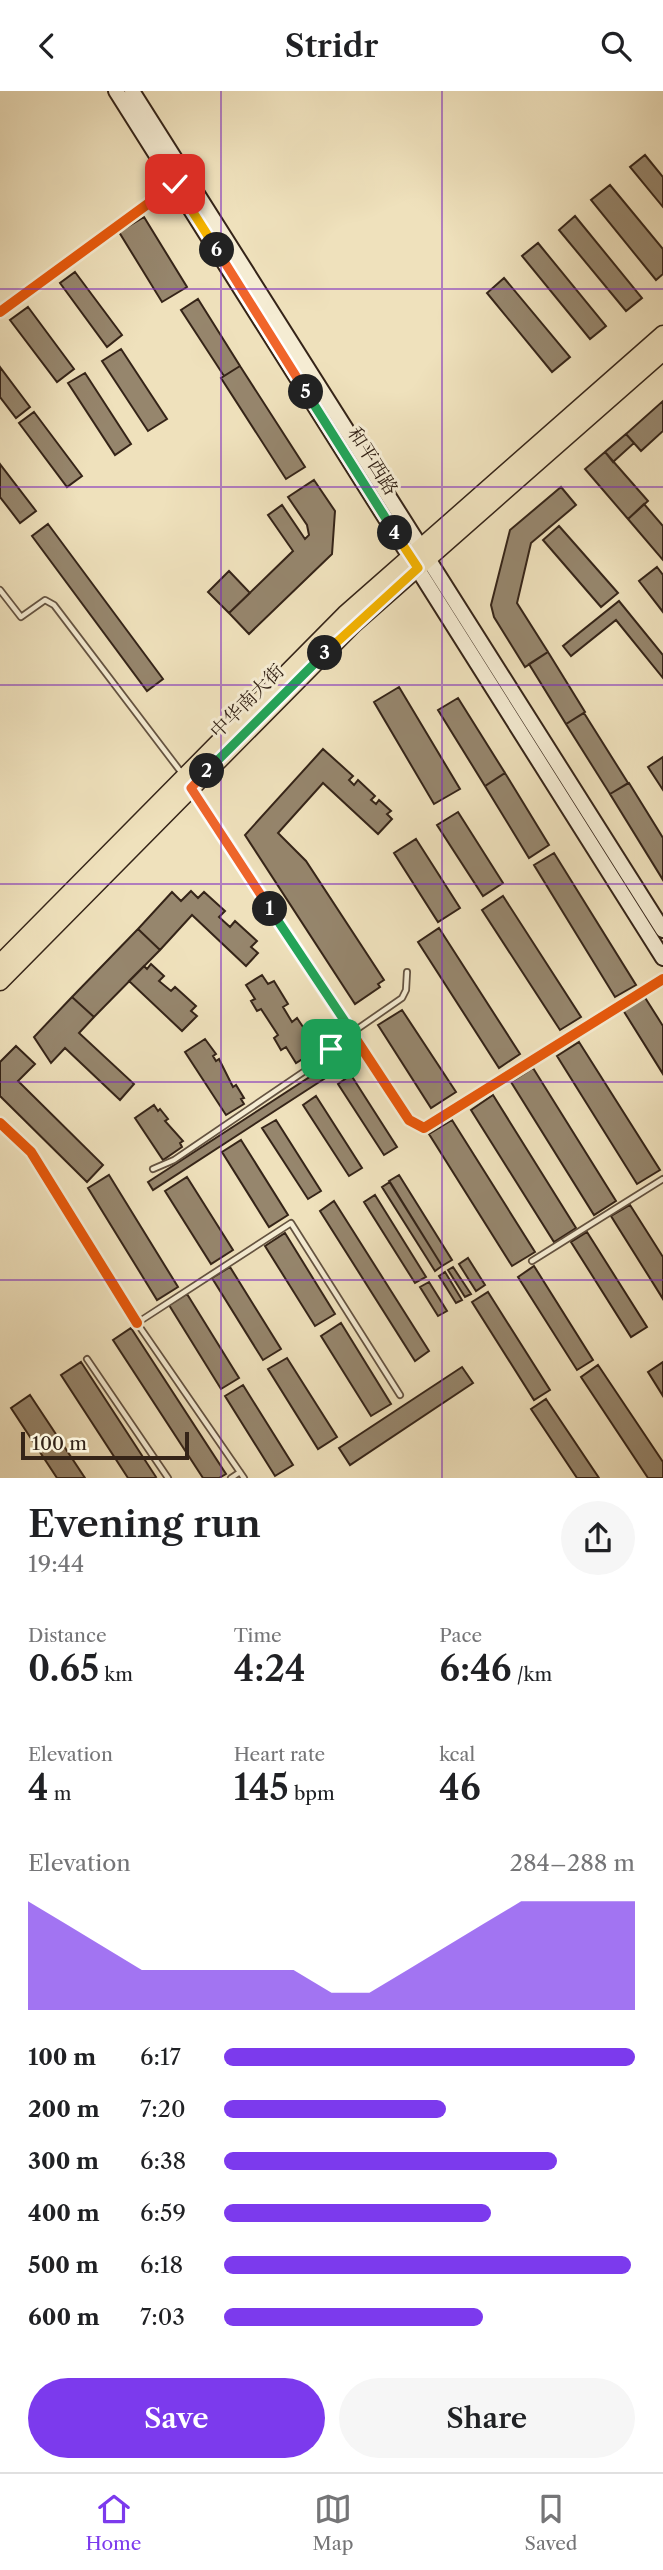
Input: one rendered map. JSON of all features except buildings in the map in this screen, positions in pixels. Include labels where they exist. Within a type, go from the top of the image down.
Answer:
[{"type":"main road","name":"和平西路","points":[[116,91],[663,930]]},
{"type":"main road","name":"和平西路","points":[[132,91],[663,958]]},
{"type":"main road","name":"中华南大街","points":[[419,557],[663,334]]},
{"type":"main road","name":"中华南大街","points":[[0,982],[345,614],[419,557],[663,352]]},
{"type":"main road","name":"中华南大街","points":[[0,963],[188,782]]},
{"type":"street","points":[[0,312],[175,184]]},
{"type":"street","points":[[188,782],[409,1120],[424,1128],[663,979]]},
{"type":"street","points":[[0,1123],[31,1152],[137,1323]]},
{"type":"lane","points":[[0,590],[21,617],[45,600],[54,605],[188,782]]},
{"type":"lane","points":[[352,1032],[402,998],[406,990],[407,972]]},
{"type":"lane","points":[[153,1169],[174,1160],[321,1060],[346,1023]]},
{"type":"lane","points":[[532,1261],[663,1179]]},
{"type":"lane","points":[[244,1478],[137,1323],[291,1223],[400,1395]]},
{"type":"lane","points":[[88,1359],[169,1478]]},
{"type":"lane","points":[[231,1478],[240,1472]]},
{"type":"cycle path","points":[[0,312],[175,184]]},
{"type":"cycle path","points":[[191,788],[409,1120],[424,1128],[663,979]]},
{"type":"cycle path","points":[[0,1123],[31,1152],[137,1323]]},
{"type":"route","points":[[175,184],[418,568],[354,624],[191,788],[346,1023],[331,1049]]}]
